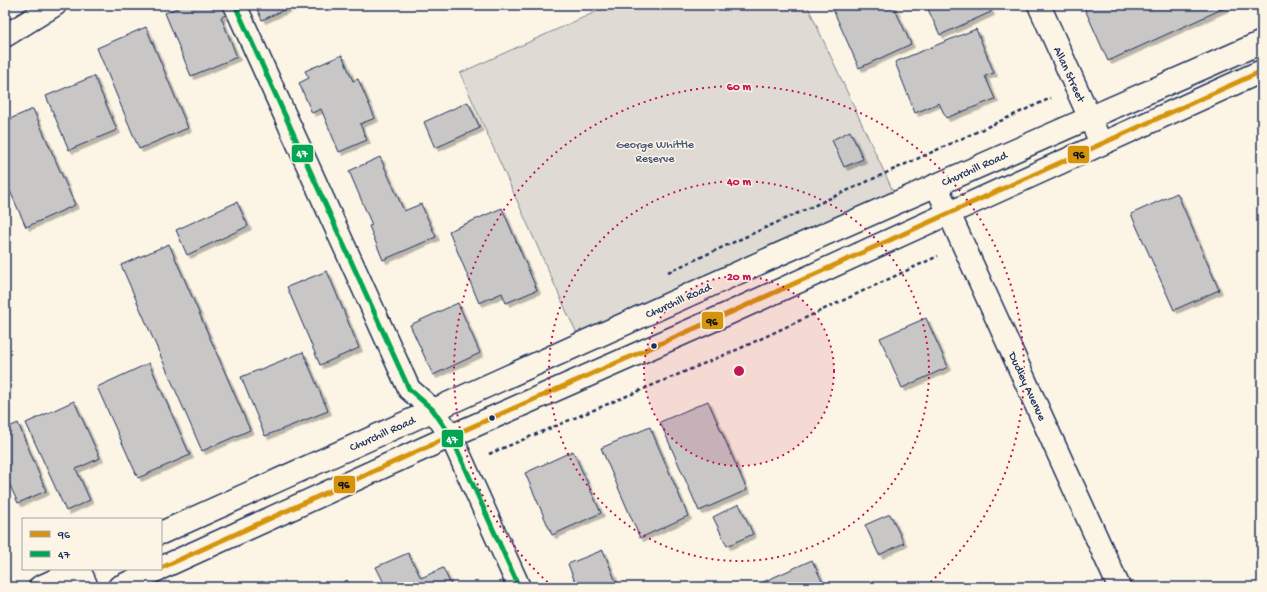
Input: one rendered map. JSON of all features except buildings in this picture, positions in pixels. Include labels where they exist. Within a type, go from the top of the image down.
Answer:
[{"type":"main road","points":[[5,36],[55,5]]},
{"type":"main road","points":[[235,5],[408,390],[433,410],[451,436],[519,587]]},
{"type":"main road","name":"Allan Street","points":[[1039,5],[1101,143]]},
{"type":"main road","name":"Churchill Road","points":[[162,533],[936,185],[1262,42]]},
{"type":"main road","points":[[162,567],[451,436],[719,318],[949,212],[1262,71]]},
{"type":"main road","name":"Dudley Avenue","points":[[936,185],[1119,587]]},
{"type":"main road","points":[[40,587],[78,570]]},
{"type":"main road","points":[[80,570],[87,587]]},
{"type":"main road","points":[[119,587],[156,570]]},
{"type":"path","points":[[661,275],[1076,87]]},
{"type":"path","points":[[487,454],[741,348],[938,256]]},
{"type":"green space","name":"George Whittle Reserve","points":[[611,5],[807,5],[898,202],[582,343],[460,73]]},
{"type":"transit line","name":"47","points":[[235,5],[409,389],[433,410],[451,436],[519,587]]},
{"type":"transit line","name":"96","points":[[162,568],[451,436],[725,315],[1262,71]]}]
